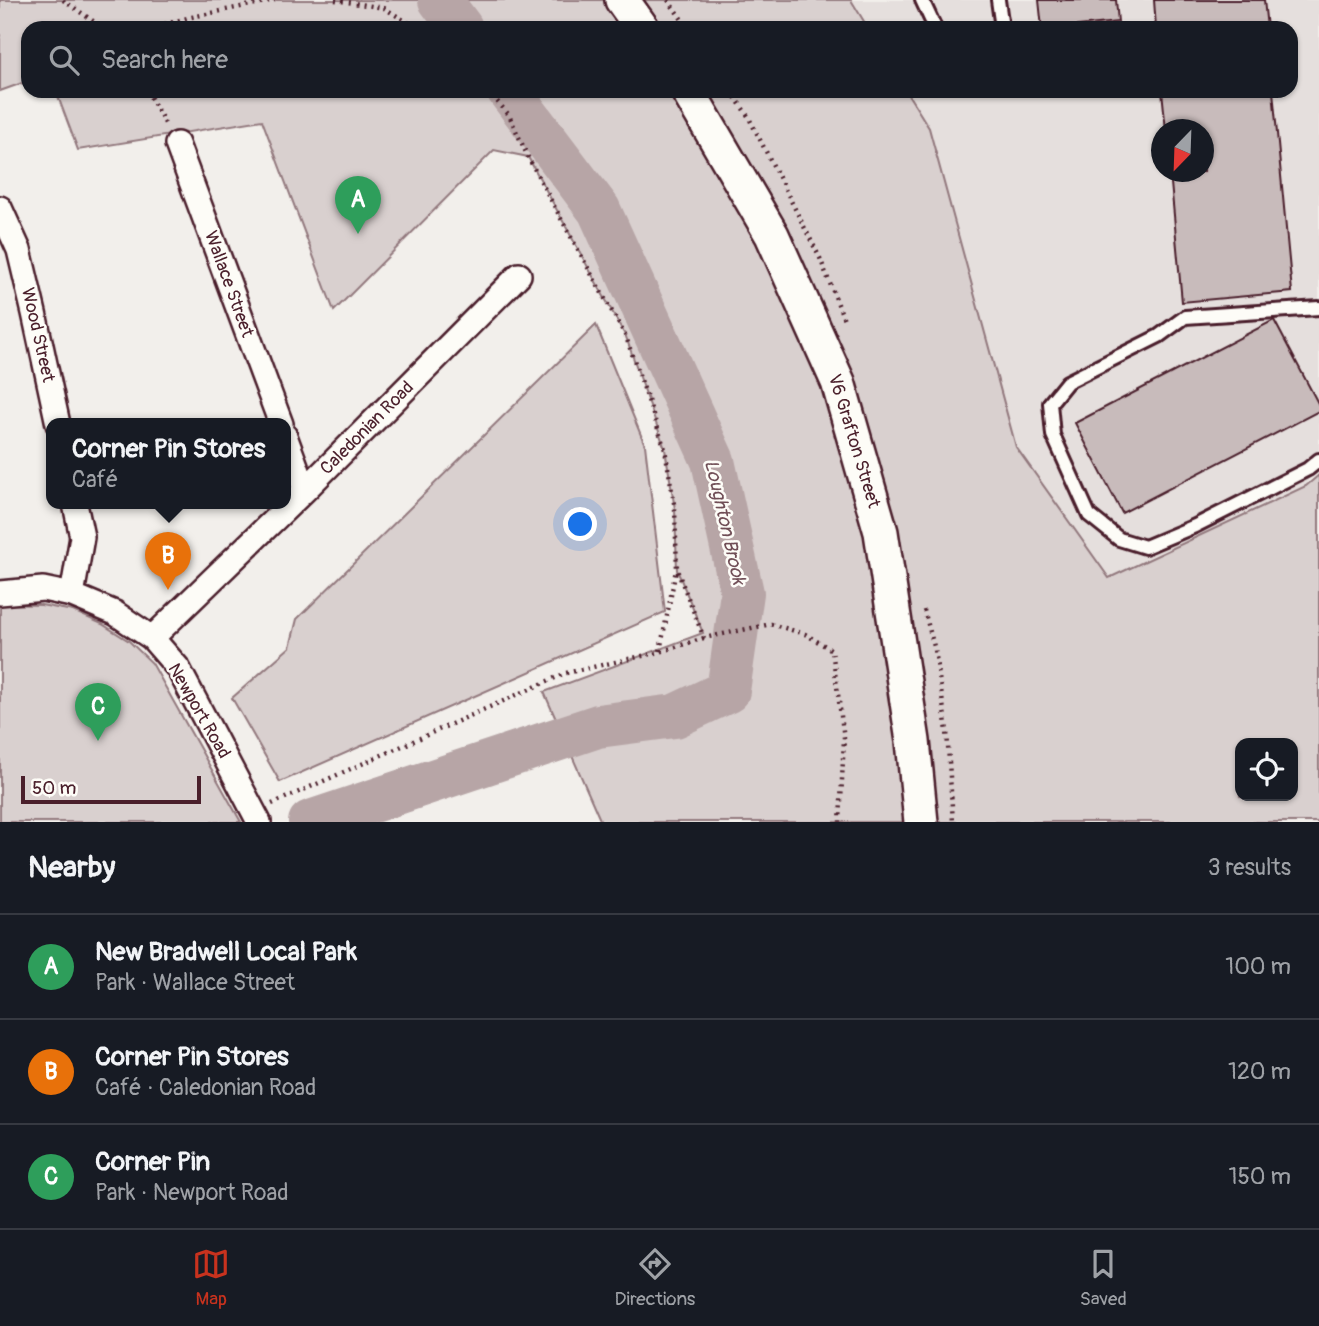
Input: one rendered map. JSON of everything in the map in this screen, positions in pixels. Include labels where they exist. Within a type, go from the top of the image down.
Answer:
[{"type":"street","points":[[622,0],[637,21]]},
{"type":"street","name":"V6 Grafton Street","points":[[692,98],[772,235],[838,382],[881,532],[913,741],[921,822]]},
{"type":"street","name":"Wallace Street","points":[[177,144],[279,418]]},
{"type":"street","name":"Wood Street","points":[[0,208],[19,250],[57,418]]},
{"type":"street","name":"Caledonian Road","points":[[291,504],[519,275]]},
{"type":"street","points":[[291,452],[305,490]]},
{"type":"street","points":[[72,595],[82,537],[76,509]]},
{"type":"street","name":"Caledonian Road","points":[[152,638],[285,509]]},
{"type":"street","name":"Newport Road","points":[[0,593],[43,589],[72,595],[116,613],[152,638],[178,668],[257,818]]},
{"type":"lane","points":[[922,0],[932,21]]},
{"type":"lane","points":[[998,0],[1001,21]]},
{"type":"lane","points":[[1319,308],[1185,317],[1159,336],[1067,382],[1050,403],[1053,435],[1089,515],[1119,539],[1145,547],[1195,526],[1297,475],[1319,460]]},
{"type":"path","points":[[63,0],[93,21]]},
{"type":"path","points":[[176,21],[275,0]]},
{"type":"path","points":[[335,0],[384,8],[405,21]]},
{"type":"path","points":[[668,0],[683,21]]},
{"type":"path","points":[[151,98],[177,144]]},
{"type":"path","points":[[494,98],[509,115],[528,157],[626,337],[665,449],[675,509],[677,570],[660,652]]},
{"type":"path","points":[[677,570],[704,638]]},
{"type":"path","points":[[257,818],[566,673],[771,624],[805,634],[832,650],[844,738],[839,822]]},
{"type":"shaded area","points":[[0,0],[851,0],[864,21],[21,21],[21,84],[0,91]]},
{"type":"shaded area","points":[[851,0],[1319,0],[1319,450],[1306,486],[1109,578],[1016,447],[929,128],[910,98],[1298,98],[1298,21],[864,21]]},
{"type":"shaded area","points":[[59,98],[910,98],[929,128],[1016,447],[1109,578],[1306,486],[1319,475],[1319,822],[601,822],[544,692],[703,633],[677,570],[675,509],[665,449],[626,337],[528,157],[494,150],[334,311],[262,120],[78,150]]},
{"type":"shaded area","points":[[596,325],[645,445],[665,612],[280,782],[232,698],[290,647],[297,619]]},
{"type":"shaded area","points":[[0,604],[41,605],[73,611],[102,624],[129,641],[152,663],[241,822],[0,822]]},
{"type":"building","points":[[1039,0],[1116,0],[1118,21],[1041,21]]},
{"type":"building","points":[[1154,0],[1264,0],[1266,21],[1156,21]]},
{"type":"building","points":[[1163,98],[1274,98],[1292,292],[1182,302],[1171,182],[1214,182],[1214,119],[1165,119]]},
{"type":"building","points":[[1274,320],[1319,405],[1319,411],[1122,513],[1075,423]]},
{"type":"waterway","name":"Loughton Brook","points":[[440,0],[456,21]]},
{"type":"waterway","name":"Loughton Brook","points":[[310,822],[598,726],[675,716],[728,691],[742,593],[713,461],[599,210],[514,98]]},
{"type":"place","name":"New Bradwell Local Park","points":[[358,234]]},
{"type":"place","name":"Corner Pin Stores","points":[[168,590]]},
{"type":"place","name":"Corner Pin","points":[[98,741]]}]
